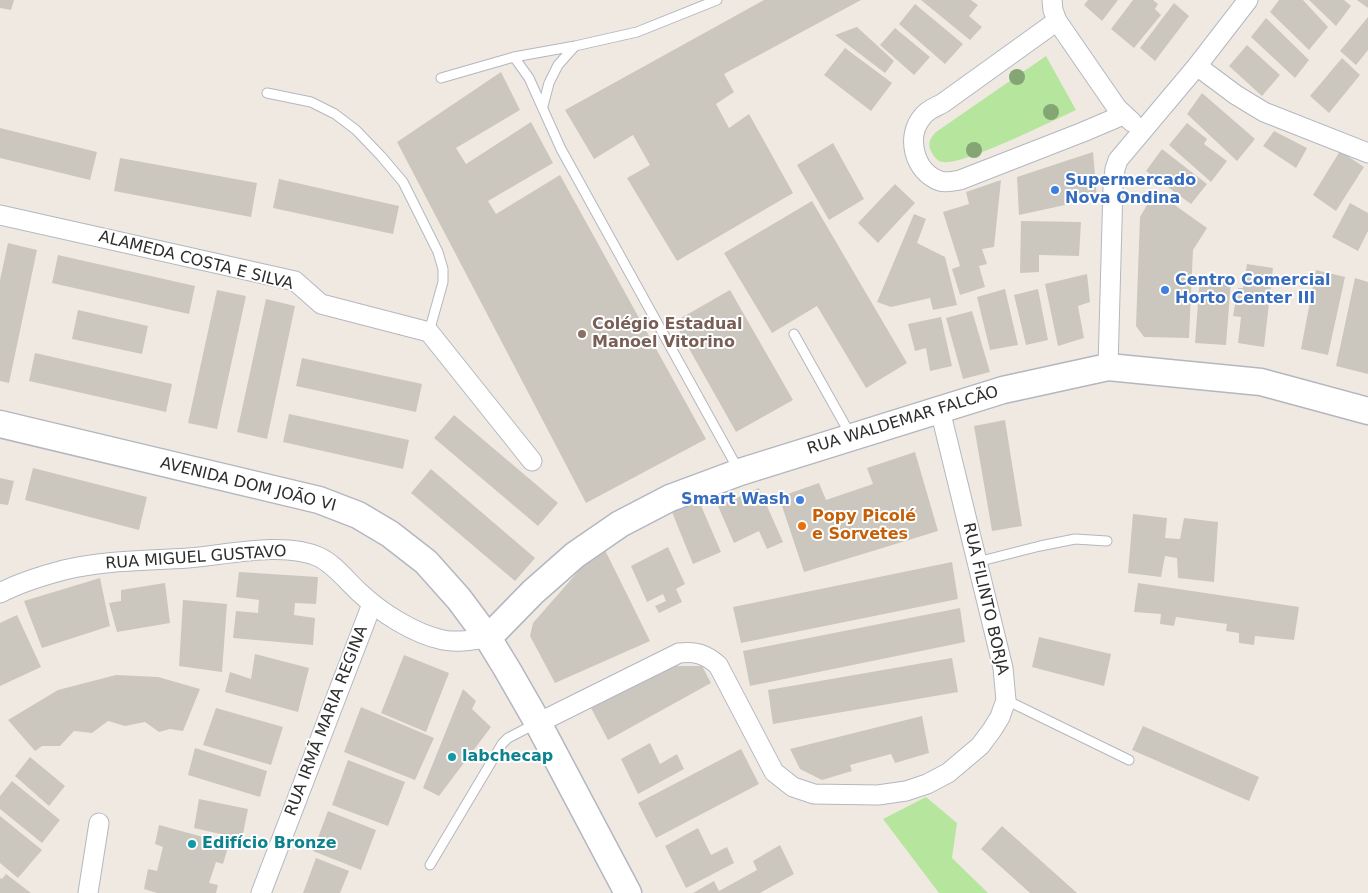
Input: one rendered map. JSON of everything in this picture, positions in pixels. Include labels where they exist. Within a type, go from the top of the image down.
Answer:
[{"type":"street","points":[[1052,0],[1057,21],[1123,115],[1142,131]]},
{"type":"street","points":[[1108,367],[1115,169],[1118,160],[1197,66],[1248,0]]},
{"type":"street","points":[[1057,21],[943,103],[923,115],[913,131],[914,148],[919,164],[929,176],[942,182],[960,180],[1123,115]]},
{"type":"street","points":[[1197,66],[1236,95],[1264,112],[1368,153]]},
{"type":"street","name":"ALAMEDA COSTA E SILVA","points":[[0,215],[295,281],[321,304],[429,332]]},
{"type":"street","points":[[429,332],[532,461]]},
{"type":"street","name":"RUA WALDEMAR FALCÃO","points":[[488,638],[533,592],[575,555],[620,524],[670,498],[740,472],[1003,390],[1108,367],[1261,382],[1368,411]]},
{"type":"street","name":"RUA FILINTO BORJA","points":[[538,723],[679,653],[691,651],[706,655],[718,665],[774,772],[793,787],[814,794],[878,795],[906,791],[927,784],[948,773],[966,759],[992,730],[1000,717],[1006,700],[1003,668],[940,410]]},
{"type":"street","name":"AVENIDA DOM JOÃO VI","points":[[0,424],[319,500],[358,515],[390,534],[426,562],[459,599],[488,638],[538,723],[628,893]]},
{"type":"street","name":"RUA MIGUEL GUSTAVO","points":[[0,593],[64,570],[118,562],[187,558],[276,549],[301,551],[320,558],[336,570],[372,604],[418,632],[444,641],[467,641],[488,638]]},
{"type":"street","name":"RUA IRMÃ MARIA REGINA","points":[[261,893],[372,604]]},
{"type":"street","points":[[88,893],[99,823]]},
{"type":"lane","points":[[441,78],[514,57],[637,32],[717,0]]},
{"type":"lane","points":[[543,106],[549,83],[558,65],[575,46]]},
{"type":"lane","points":[[514,57],[529,78],[561,149],[740,472]]},
{"type":"lane","points":[[267,92],[311,102],[335,114],[356,130],[382,156],[403,182],[438,252],[443,269],[443,282],[429,332]]},
{"type":"lane","points":[[794,334],[852,437]]},
{"type":"lane","points":[[977,562],[1040,546],[1075,540],[1107,541]]},
{"type":"lane","points":[[1006,700],[1129,760]]},
{"type":"lane","points":[[430,866],[502,744],[508,738],[538,723]]},
{"type":"green space","points":[[1046,56],[1076,110],[969,157],[943,162],[935,157],[929,144],[936,132]]},
{"type":"green space","points":[[926,797],[957,823],[952,858],[988,893],[939,893],[883,819]]},
{"type":"building","points":[[0,0],[14,0],[11,10],[0,8]]},
{"type":"building","points":[[764,0],[861,0],[724,74],[734,92],[716,104],[729,128],[749,114],[793,193],[677,261],[627,178],[650,165],[633,135],[594,159],[565,110]]},
{"type":"building","points":[[921,0],[971,0],[978,5],[969,16],[982,27],[970,40]]},
{"type":"building","points":[[1088,0],[1118,0],[1102,21],[1084,5]]},
{"type":"building","points":[[1133,0],[1153,0],[1158,4],[1155,9],[1161,15],[1134,48],[1111,29]]},
{"type":"building","points":[[1279,0],[1303,0],[1328,27],[1309,50],[1270,12]]},
{"type":"building","points":[[1309,0],[1344,0],[1351,6],[1336,26]]},
{"type":"building","points":[[1357,0],[1368,0],[1368,8]]},
{"type":"building","points":[[1174,3],[1189,16],[1155,61],[1140,48]]},
{"type":"building","points":[[915,4],[963,44],[945,64],[899,24]]},
{"type":"building","points":[[1368,17],[1368,50],[1356,65],[1340,51]]},
{"type":"building","points":[[1266,18],[1309,60],[1295,78],[1251,37]]},
{"type":"building","points":[[857,27],[894,61],[885,73],[835,35]]},
{"type":"building","points":[[895,28],[930,57],[914,75],[880,45]]},
{"type":"building","points":[[1247,45],[1280,75],[1262,96],[1229,66]]},
{"type":"building","points":[[845,48],[892,83],[871,111],[824,75]]},
{"type":"building","points":[[1342,58],[1360,75],[1329,113],[1310,96]]},
{"type":"building","points":[[501,72],[520,110],[456,148],[466,164],[531,122],[553,163],[488,201],[496,214],[560,175],[706,439],[586,503],[397,142]]},
{"type":"building","points":[[1202,93],[1255,139],[1237,161],[1187,114]]},
{"type":"building","points":[[1187,123],[1207,139],[1204,144],[1227,161],[1211,182],[1169,145]]},
{"type":"building","points":[[0,128],[97,152],[90,180],[0,158]]},
{"type":"building","points":[[1274,131],[1307,148],[1296,168],[1263,146]]},
{"type":"building","points":[[833,143],[864,199],[829,220],[797,165]]},
{"type":"building","points":[[1162,149],[1207,184],[1191,204],[1146,171]]},
{"type":"building","points":[[1340,151],[1364,167],[1336,211],[1313,195]]},
{"type":"building","points":[[1093,152],[1097,198],[1019,215],[1017,177]]},
{"type":"building","points":[[120,158],[257,183],[251,217],[114,191]]},
{"type":"building","points":[[279,179],[399,206],[393,234],[273,208]]},
{"type":"building","points":[[1001,180],[994,247],[982,249],[987,264],[979,266],[985,287],[960,295],[952,269],[960,266],[943,212],[969,204],[966,192]]},
{"type":"building","points":[[895,184],[915,203],[878,243],[858,223]]},
{"type":"building","points":[[1155,191],[1207,228],[1193,250],[1189,338],[1144,337],[1136,326],[1140,217]]},
{"type":"building","points":[[812,201],[907,363],[866,388],[817,306],[772,333],[724,253]]},
{"type":"building","points":[[1350,203],[1368,213],[1368,231],[1358,251],[1332,237]]},
{"type":"building","points":[[914,214],[926,219],[917,243],[945,257],[957,305],[933,310],[930,298],[891,307],[877,302]]},
{"type":"building","points":[[1021,221],[1081,222],[1079,256],[1039,255],[1039,272],[1020,273]]},
{"type":"building","points":[[8,243],[37,250],[9,383],[0,381],[0,280]]},
{"type":"building","points":[[58,255],[195,286],[189,314],[52,283]]},
{"type":"building","points":[[1247,264],[1273,268],[1264,347],[1238,343],[1241,317],[1233,316],[1238,288],[1243,288]]},
{"type":"building","points":[[1316,270],[1345,277],[1328,355],[1301,349]]},
{"type":"building","points":[[1087,274],[1090,302],[1078,306],[1084,338],[1058,346],[1045,284]]},
{"type":"building","points":[[1200,277],[1231,280],[1226,345],[1195,343]]},
{"type":"building","points":[[1355,278],[1368,282],[1368,374],[1336,366]]},
{"type":"building","points":[[1005,289],[1018,345],[990,350],[977,297]]},
{"type":"building","points":[[1038,289],[1048,340],[1026,345],[1014,295]]},
{"type":"building","points":[[217,290],[246,296],[217,429],[188,423]]},
{"type":"building","points":[[730,290],[793,400],[736,432],[674,322]]},
{"type":"building","points":[[266,299],[295,306],[267,439],[237,432]]},
{"type":"building","points":[[78,310],[148,326],[142,354],[72,339]]},
{"type":"building","points":[[972,311],[990,372],[963,379],[946,318]]},
{"type":"building","points":[[941,317],[952,366],[930,371],[926,348],[915,351],[908,324]]},
{"type":"building","points":[[35,353],[172,384],[166,412],[29,381]]},
{"type":"building","points":[[302,358],[422,384],[416,412],[296,386]]},
{"type":"building","points":[[289,414],[409,440],[403,469],[283,442]]},
{"type":"building","points":[[454,415],[558,503],[538,526],[434,438]]},
{"type":"building","points":[[1005,420],[1022,526],[992,531],[974,426]]},
{"type":"building","points":[[915,452],[938,531],[804,572],[779,497],[819,483],[826,500],[873,484],[867,468]]},
{"type":"building","points":[[33,468],[147,497],[139,530],[25,500]]},
{"type":"building","points":[[431,469],[535,558],[515,581],[411,493]]},
{"type":"building","points":[[0,478],[14,481],[8,505],[0,504]]},
{"type":"building","points":[[759,488],[783,542],[767,549],[759,531],[734,543],[718,506]]},
{"type":"building","points":[[699,501],[721,552],[693,564],[672,512]]},
{"type":"building","points":[[1133,514],[1167,518],[1165,538],[1180,539],[1184,518],[1218,522],[1214,582],[1178,578],[1177,558],[1165,556],[1161,577],[1128,573]]},
{"type":"building","points":[[603,546],[650,641],[555,683],[530,636],[533,623]]},
{"type":"building","points":[[668,547],[685,584],[676,589],[682,602],[659,613],[655,606],[666,601],[663,594],[647,602],[631,566]]},
{"type":"building","points":[[952,562],[958,599],[741,643],[733,607]]},
{"type":"building","points":[[239,572],[318,577],[316,604],[295,603],[294,615],[315,618],[313,645],[233,638],[236,611],[258,613],[259,600],[236,597]]},
{"type":"building","points":[[100,578],[110,626],[42,648],[24,601]]},
{"type":"building","points":[[165,583],[170,623],[117,632],[109,603],[121,601],[121,590]]},
{"type":"building","points":[[1138,583],[1299,607],[1294,640],[1255,636],[1254,645],[1239,643],[1239,633],[1226,631],[1227,624],[1176,617],[1174,626],[1160,624],[1161,614],[1134,612]]},
{"type":"building","points":[[183,600],[227,604],[222,672],[179,666]]},
{"type":"building","points":[[960,608],[965,642],[750,686],[743,651]]},
{"type":"building","points":[[17,615],[41,667],[0,686],[0,623]]},
{"type":"building","points":[[1039,637],[1111,654],[1104,686],[1032,667]]},
{"type":"building","points":[[255,654],[309,668],[298,712],[225,692],[230,672],[251,679]]},
{"type":"building","points":[[404,655],[449,673],[426,732],[381,713]]},
{"type":"building","points":[[952,658],[958,692],[773,724],[768,690]]},
{"type":"building","points":[[674,666],[702,666],[711,683],[608,740],[591,708],[656,672]]},
{"type":"building","points":[[116,675],[158,677],[200,689],[183,731],[170,729],[159,732],[145,722],[125,726],[108,721],[92,733],[74,731],[60,746],[42,746],[35,751],[8,720],[58,690]]},
{"type":"building","name":"labchecap","points":[[463,689],[476,701],[472,709],[491,727],[439,796],[423,788]]},
{"type":"building","points":[[361,707],[434,738],[415,780],[344,752]]},
{"type":"building","points":[[216,708],[283,727],[271,765],[203,745]]},
{"type":"building","points":[[922,716],[929,753],[895,763],[891,754],[850,765],[852,771],[822,780],[800,769],[790,749]]},
{"type":"building","points":[[1143,726],[1259,777],[1249,801],[1132,750]]},
{"type":"building","points":[[650,743],[660,764],[677,754],[684,769],[638,794],[621,759]]},
{"type":"building","points":[[195,748],[267,771],[260,797],[188,775]]},
{"type":"building","points":[[741,749],[759,784],[656,838],[638,803]]},
{"type":"building","points":[[30,757],[65,786],[49,806],[15,776]]},
{"type":"building","points":[[348,760],[405,782],[388,826],[332,805]]},
{"type":"building","points":[[12,781],[60,820],[42,843],[0,809],[0,796]]},
{"type":"building","points":[[199,799],[248,809],[242,839],[194,828]]},
{"type":"building","points":[[328,811],[376,830],[361,870],[313,851]]},
{"type":"building","points":[[0,816],[42,850],[18,878],[0,863]]},
{"type":"building","points":[[159,825],[229,844],[223,864],[216,862],[209,883],[218,885],[216,893],[157,893],[144,889],[148,869],[157,871],[163,847],[155,844]]},
{"type":"building","points":[[1002,826],[1077,893],[1030,893],[981,849]]},
{"type":"building","points":[[698,828],[711,855],[727,847],[734,863],[686,888],[665,846]]},
{"type":"building","points":[[780,845],[794,874],[760,893],[693,893],[714,881],[719,891],[757,870],[753,861]]},
{"type":"building","points":[[316,858],[349,871],[340,893],[303,893]]},
{"type":"building","points":[[6,874],[31,893],[0,893],[0,878],[2,879]]},
{"type":"place","name":"Supermercado Nova Ondina","points":[[1055,190]]},
{"type":"place","name":"Centro Comercial Horto Center III","points":[[1165,290]]},
{"type":"place","name":"Colégio Estadual Manoel Vitorino","points":[[582,334]]},
{"type":"place","name":"Smart Wash","points":[[800,500]]},
{"type":"place","name":"Popy Picolé e Sorvetes","points":[[802,526]]},
{"type":"place","name":"labchecap","points":[[452,757]]},
{"type":"place","name":"Edifício Bronze","points":[[192,844]]}]
